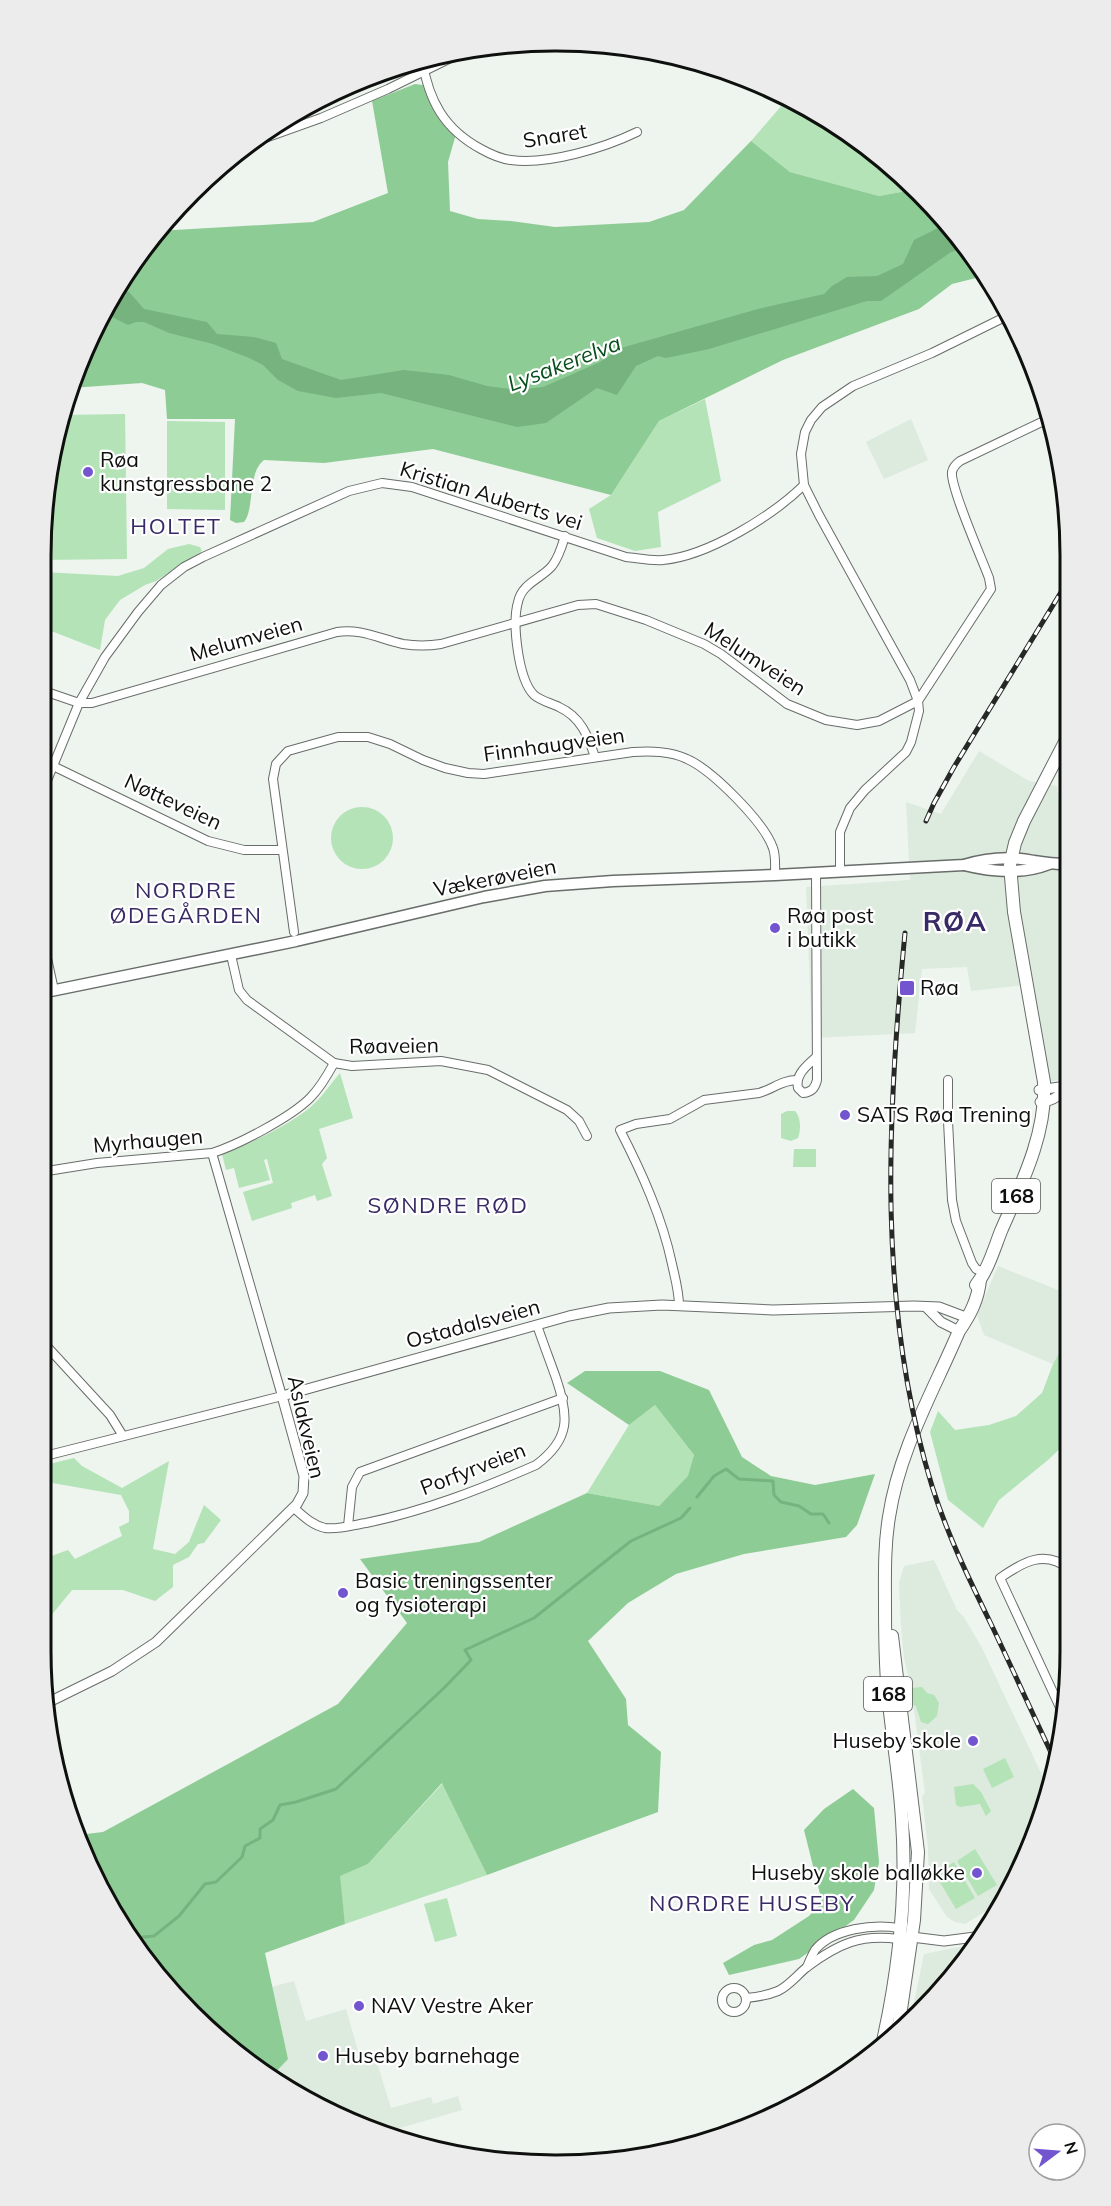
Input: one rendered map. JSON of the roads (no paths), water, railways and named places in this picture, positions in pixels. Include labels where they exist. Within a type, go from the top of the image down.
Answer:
[{"type":"main road","name":"168","points":[[884,2033],[899,1934],[904,1877],[903,1830],[888,1700],[885,1648],[888,1527],[894,1492],[914,1431],[965,1317],[972,1290],[982,1276],[1031,1156],[1039,1129],[1042,1098],[1038,1047],[1014,912],[1011,865],[1024,822],[1060,752]]},
{"type":"main road","name":"Vækerøveien","points":[[51,991],[231,955],[484,897],[536,888],[613,881],[964,865],[993,871],[1011,865],[1035,870],[1048,864],[1060,864]]},
{"type":"main road","name":"168","points":[[885,1588],[916,1834],[917,1879],[912,1937],[900,2019]]},
{"type":"street","points":[[281,132],[321,118],[435,66]]},
{"type":"street","name":"Snaret","points":[[424,71],[434,102],[449,126],[467,141],[491,154],[510,160],[527,161],[575,154],[620,140],[637,132]]},
{"type":"street","points":[[840,871],[840,832],[844,820],[865,790],[906,752],[919,711],[918,701],[910,680],[804,485],[801,454],[805,432],[822,407],[853,386],[932,353],[1001,319]]},
{"type":"street","points":[[918,701],[991,589],[990,578],[956,492],[952,470],[960,461],[1042,421]]},
{"type":"street","name":"Kristian Auberts vei","points":[[51,771],[79,703],[112,648],[148,599],[171,576],[213,552],[349,490],[382,483],[412,487],[626,556],[661,561],[682,557],[729,538],[762,520],[804,485]]},
{"type":"street","points":[[565,536],[560,553],[553,565],[522,591],[518,602],[517,622],[519,662],[528,687],[534,695],[562,708],[581,723],[595,757]]},
{"type":"street","name":"Melumveien","points":[[51,693],[79,703],[100,701],[337,632],[358,632],[401,644],[428,646],[578,605],[597,604],[704,644],[721,654],[787,704],[819,718],[846,725],[872,724],[918,701]]},
{"type":"street","name":"Finnhaugveien","points":[[294,932],[274,787],[274,772],[279,758],[294,749],[338,737],[368,737],[390,744],[423,760],[468,773],[508,771],[595,757],[652,751],[686,758],[700,766],[729,792],[764,831],[773,848],[775,875]]},
{"type":"street","name":"Nøtteveien","points":[[53,766],[208,841],[244,849],[282,850]]},
{"type":"street","points":[[816,873],[817,1080],[813,1089],[808,1093],[803,1093],[798,1088],[796,1080],[816,1057]]},
{"type":"street","name":"Røaveien","points":[[231,955],[240,990],[247,1000],[334,1063],[352,1066],[441,1061],[488,1070],[567,1110],[579,1120],[587,1136]]},
{"type":"street","points":[[51,976],[54,990]]},
{"type":"street","name":"Myrhaugen","points":[[51,1170],[97,1163],[212,1153],[238,1143],[294,1111],[323,1083],[334,1063]]},
{"type":"street","points":[[679,1306],[677,1285],[661,1220],[620,1130],[636,1124],[670,1119],[700,1101],[759,1093],[768,1091],[786,1080],[796,1080]]},
{"type":"street","points":[[948,1080],[950,1172],[956,1221],[972,1263],[982,1276]]},
{"type":"street","points":[[1042,1098],[1058,1097],[1060,1094]]},
{"type":"street","name":"Aslakveien","points":[[54,1700],[112,1671],[156,1642],[294,1508],[303,1493],[304,1476],[212,1153]]},
{"type":"street","name":"Ostadalsveien","points":[[51,1454],[282,1396],[537,1325],[609,1308],[642,1305],[759,1310],[909,1305],[939,1307],[965,1317]]},
{"type":"street","points":[[926,1307],[941,1322],[959,1331]]},
{"type":"street","name":"Porfyrveien","points":[[294,1508],[318,1526],[332,1528],[348,1526],[399,1515],[459,1497],[536,1465],[553,1450],[562,1435],[566,1418],[562,1398],[537,1325]]},
{"type":"street","points":[[51,1351],[110,1415],[123,1436]]},
{"type":"street","name":"Porfyrveien","points":[[348,1526],[352,1487],[360,1472],[562,1398]]},
{"type":"street","points":[[1057,1702],[1000,1578],[1021,1565],[1040,1558],[1060,1562]]},
{"type":"street","points":[[746,1998],[778,1990],[831,1951],[849,1942],[899,1934],[944,1941],[970,1938]]},
{"type":"waterway","points":[[697,1497],[714,1476],[726,1469],[739,1479],[773,1481],[774,1495],[781,1502],[799,1506],[811,1514],[823,1514],[829,1523]]},
{"type":"waterway","points":[[140,1937],[154,1936],[179,1916],[205,1884],[216,1882],[242,1857],[245,1846],[260,1838],[260,1829],[273,1820],[280,1805],[336,1789],[471,1660],[465,1650],[534,1618],[631,1541],[681,1518],[690,1508]]},
{"type":"railway","points":[[926,821],[954,767],[1060,594]]},
{"type":"railway","points":[[905,933],[894,1072],[891,1211],[902,1350],[914,1418],[932,1486],[951,1539],[1050,1750]]},
{"type":"place","name":"Røa kunstgressbane 2","points":[[88,472]]},
{"type":"place","name":"Røa post i butikk","points":[[775,928]]},
{"type":"place","name":"Røa","points":[[907,988]]},
{"type":"place","name":"SATS Røa Trening","points":[[845,1115]]},
{"type":"place","name":"Basic treningssenter og fysioterapi","points":[[343,1593]]},
{"type":"place","name":"Huseby skole","points":[[973,1741]]},
{"type":"place","name":"Huseby skole balløkke","points":[[977,1873]]},
{"type":"place","name":"NAV Vestre Aker","points":[[359,2006]]},
{"type":"place","name":"Huseby barnehage","points":[[323,2056]]},
{"type":"district","name":"HOLTET","points":[[176,526]]},
{"type":"district","name":"NORDRE ØDEGÅRDEN","points":[[186,902]]},
{"type":"district","name":"RØA","points":[[955,922]]},
{"type":"district","name":"SØNDRE RØD","points":[[448,1205]]},
{"type":"district","name":"NORDRE HUSEBY","points":[[752,1903]]},
{"type":"water label","name":"Lysakerelva","points":[[564,363]]}]
